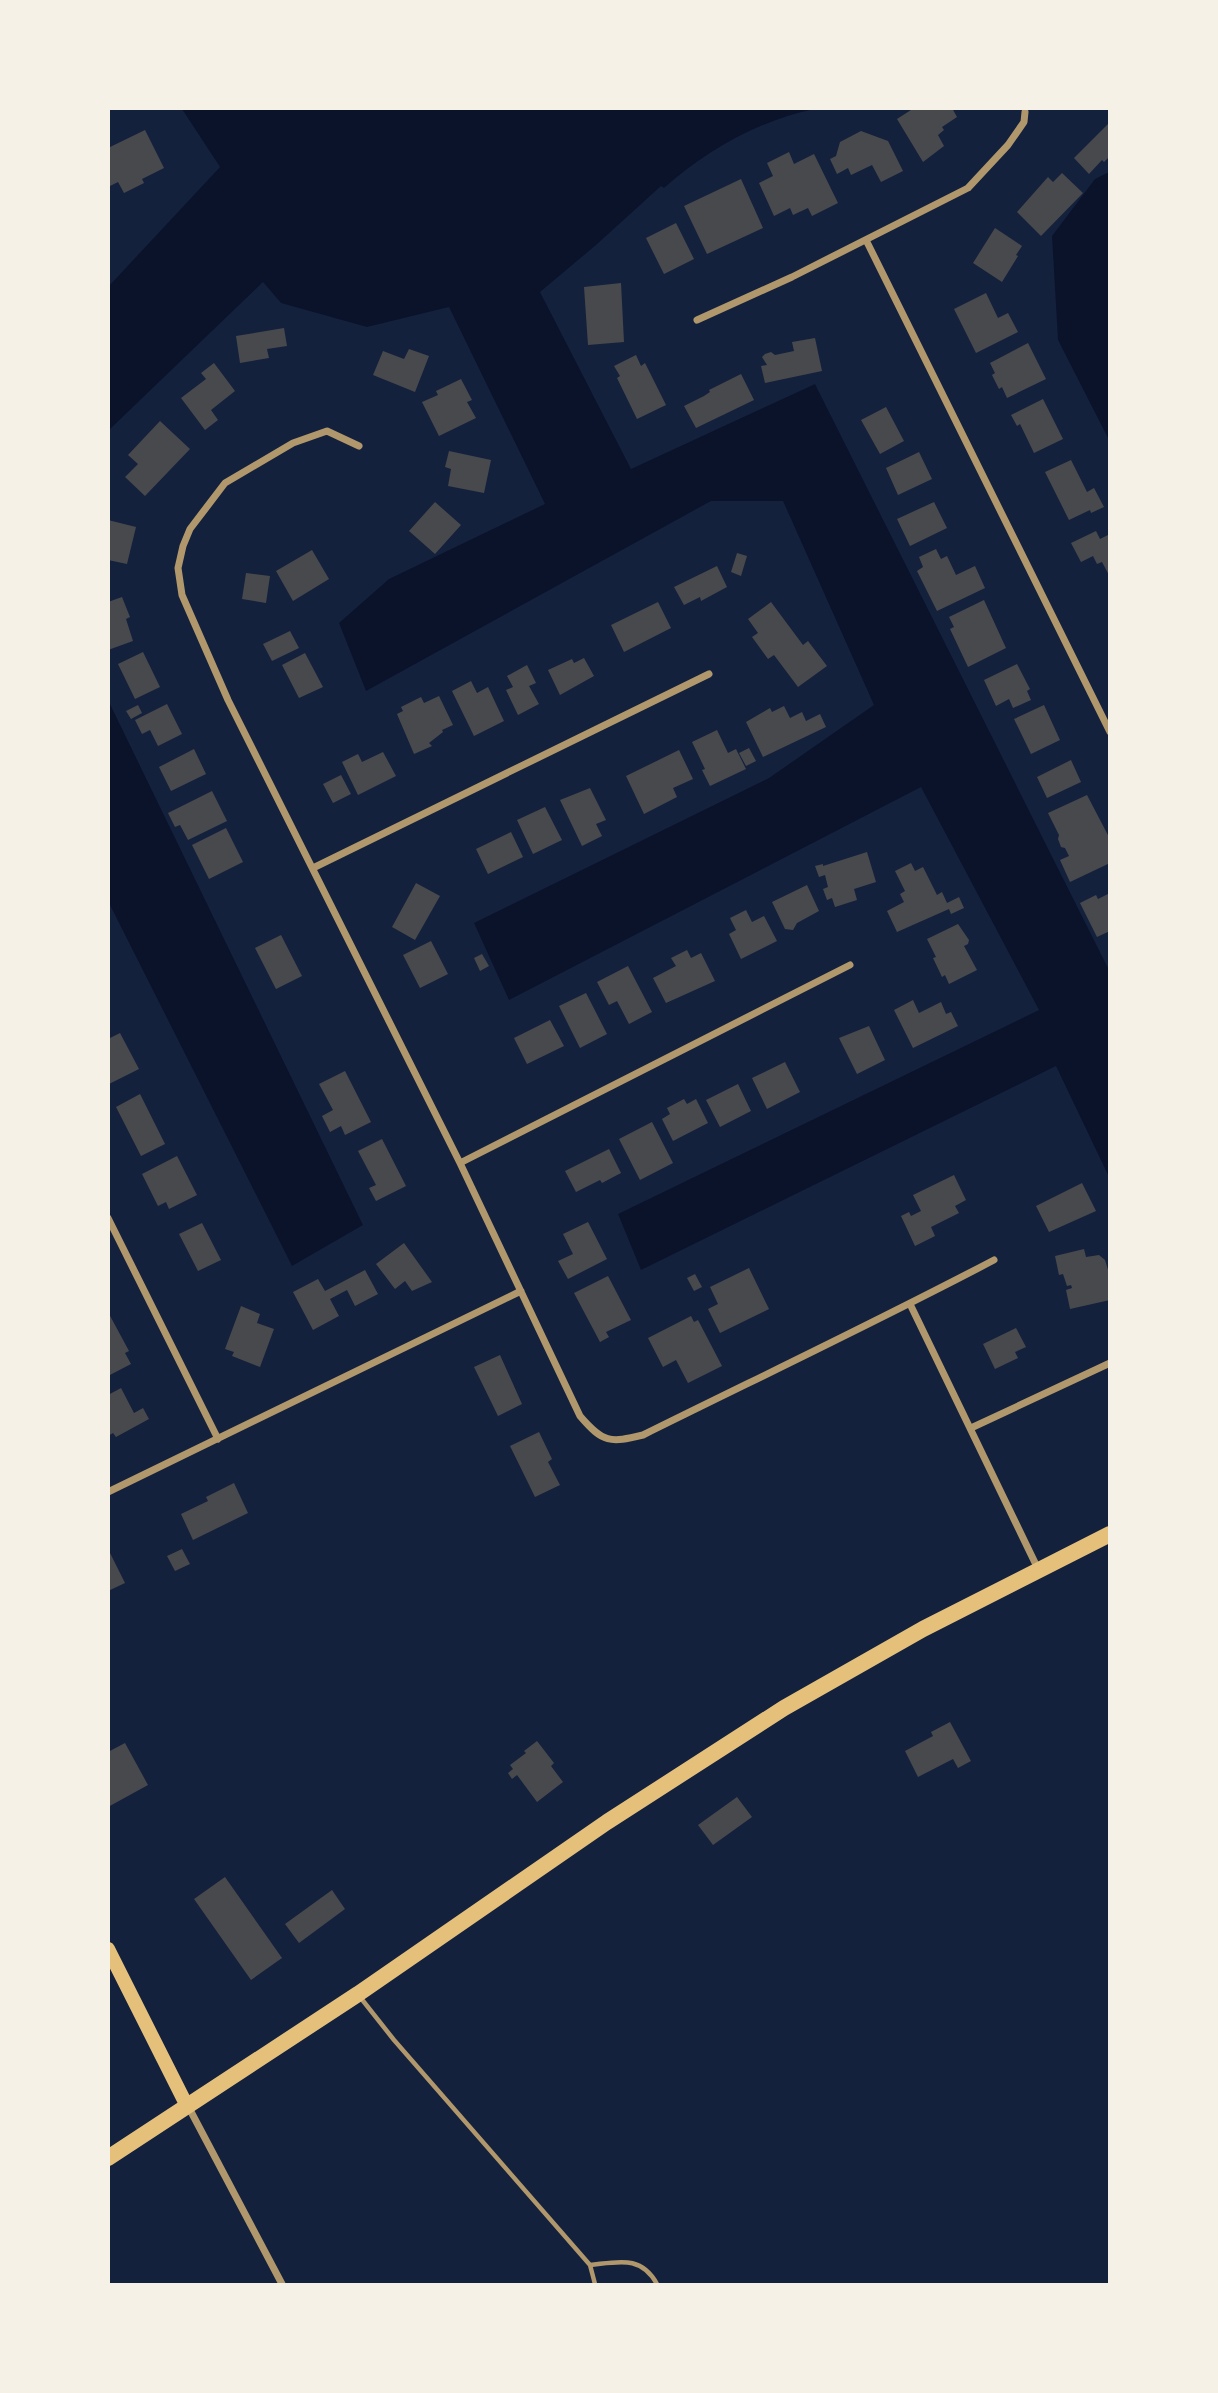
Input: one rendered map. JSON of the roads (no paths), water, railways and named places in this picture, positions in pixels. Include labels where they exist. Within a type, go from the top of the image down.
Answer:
[{"type":"highway","points":[[108,2158],[358,1994],[607,1822],[784,1707],[923,1629],[1110,1534]]},
{"type":"main road","points":[[108,1949],[187,2106]]},
{"type":"street","points":[[697,320],[968,188],[1008,145],[1024,122],[1025,112]]},
{"type":"street","points":[[866,240],[1110,732]]},
{"type":"street","points":[[359,446],[327,430],[293,443],[225,483],[190,529],[183,546],[178,568],[182,594],[228,700],[460,1164],[580,1416],[595,1433],[615,1442],[643,1435],[994,1260]]},
{"type":"street","points":[[313,868],[709,674]]},
{"type":"street","points":[[460,1164],[850,965]]},
{"type":"street","points":[[108,1218],[218,1439]]},
{"type":"street","points":[[108,1492],[521,1291]]},
{"type":"street","points":[[910,1304],[1038,1571]]},
{"type":"street","points":[[971,1428],[1110,1363]]},
{"type":"street","points":[[187,2106],[282,2284]]},
{"type":"lane","points":[[358,1994],[394,2040],[590,2265],[595,2284]]},
{"type":"lane","points":[[590,2265],[629,2262],[640,2265],[651,2273],[657,2284]]},
{"type":"water","points":[[182,109],[814,109],[753,129],[698,161],[664,188],[661,186],[540,292],[631,469],[815,384],[1109,970],[1109,1177],[1056,1066],[641,1270],[618,1214],[1039,1010],[921,787],[509,1000],[474,923],[769,778],[874,705],[783,501],[711,501],[366,691],[339,623],[389,579],[545,504],[449,307],[367,327],[281,303],[263,282],[109,430],[109,286],[220,167]]},
{"type":"water","points":[[1109,172],[1109,440],[1058,340],[1052,236],[1095,179]]},
{"type":"water","points":[[109,702],[363,1225],[292,1266],[109,903]]}]
